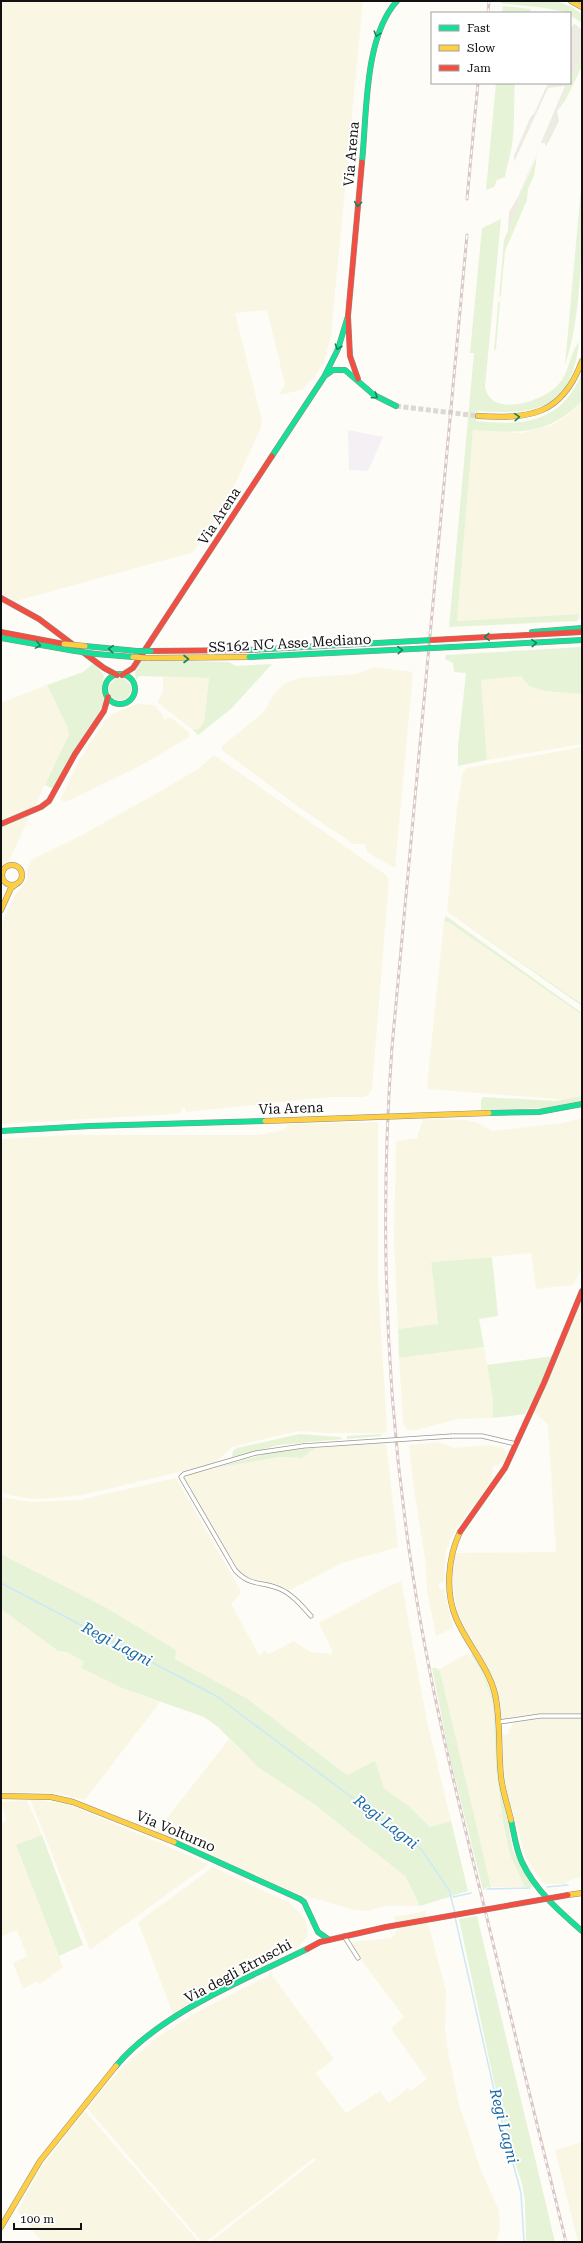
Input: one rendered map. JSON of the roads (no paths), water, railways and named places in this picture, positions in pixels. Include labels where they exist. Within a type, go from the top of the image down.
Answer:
[{"type":"main road","name":"Via Arena","points":[[358,379],[350,356],[348,316],[373,52],[382,20],[397,1]]},
{"type":"main road","points":[[571,1],[580,7]]},
{"type":"main road","name":"Via Arena","points":[[132,682],[133,668],[324,377],[338,349],[348,316]]},
{"type":"main road","points":[[478,416],[513,418],[533,415],[547,409],[568,391],[577,378],[582,361]]},
{"type":"main road","name":"Via Arena","points":[[324,377],[332,370],[342,368],[358,379],[372,394],[396,406]]},
{"type":"main road","points":[[1,598],[39,619],[104,668],[119,675],[128,677],[132,682],[134,690],[131,698],[122,703],[115,703],[104,711]]},
{"type":"main road","points":[[504,636],[582,628]]},
{"type":"main road","name":"SS162 NC Asse Mediano","points":[[1,632],[64,644],[151,651],[249,650],[582,632]]},
{"type":"main road","name":"SS162 NC Asse Mediano","points":[[1,638],[96,654],[147,658],[249,657],[582,641]]},
{"type":"main road","points":[[104,668],[107,682],[105,690],[108,697],[115,703]]},
{"type":"main road","name":"Via Arena","points":[[119,675],[133,668]]},
{"type":"main road","points":[[107,682],[119,675]]},
{"type":"main road","points":[[1,824],[41,807],[49,801],[56,791],[75,754],[104,711],[108,697]]},
{"type":"main road","points":[[14,866],[20,869],[22,878],[11,888],[2,907],[7,891],[3,879],[3,871],[14,866]]},
{"type":"main road","points":[[3,879],[10,885],[16,884]]},
{"type":"main road","name":"Via Arena","points":[[1,1131],[90,1126],[540,1112],[582,1104]]},
{"type":"main road","points":[[582,1290],[544,1383],[505,1468],[493,1487],[462,1528],[452,1550],[449,1569],[452,1604],[456,1618],[490,1680],[496,1700],[499,1722],[501,1778],[521,1861],[534,1882],[557,1909],[582,1931]]},
{"type":"main road","name":"Via Volturno","points":[[1,1796],[51,1796],[73,1802],[178,1844],[300,1898],[304,1902],[320,1942]]},
{"type":"main road","name":"Via degli Etruschi","points":[[1,2227],[40,2162],[85,2103],[127,2053],[177,2016],[310,1947],[329,1939],[386,1927],[582,1893]]},
{"type":"main road","points":[[310,1947],[318,1934],[329,1939]]},
{"type":"street","points":[[311,1616],[290,1595],[280,1588],[248,1582],[241,1577],[235,1570],[181,1478],[184,1474],[256,1453],[304,1446],[452,1436],[482,1436],[516,1444]]},
{"type":"street","points":[[499,1722],[540,1716],[582,1716]]},
{"type":"street","points":[[343,1935],[358,1958]]},
{"type":"waterway","name":"Regi Lagni","points":[[1,1583],[218,1697],[421,1849],[449,1890],[455,1913]]},
{"type":"waterway","points":[[547,1887],[568,1885]]},
{"type":"waterway","points":[[487,1889],[530,1888]]},
{"type":"waterway","points":[[453,1897],[471,1893]]},
{"type":"waterway","name":"Regi Lagni","points":[[455,1917],[497,2103],[521,2193],[524,2242]]},
{"type":"tunnel","points":[[396,406],[478,416]]},
{"type":"railway","points":[[488,12],[489,1]]},
{"type":"railway","points":[[467,199],[478,84]]},
{"type":"railway","points":[[467,235],[392,1047],[386,1180],[386,1246],[391,1379],[396,1445],[413,1576],[436,1702],[566,2242]]}]
